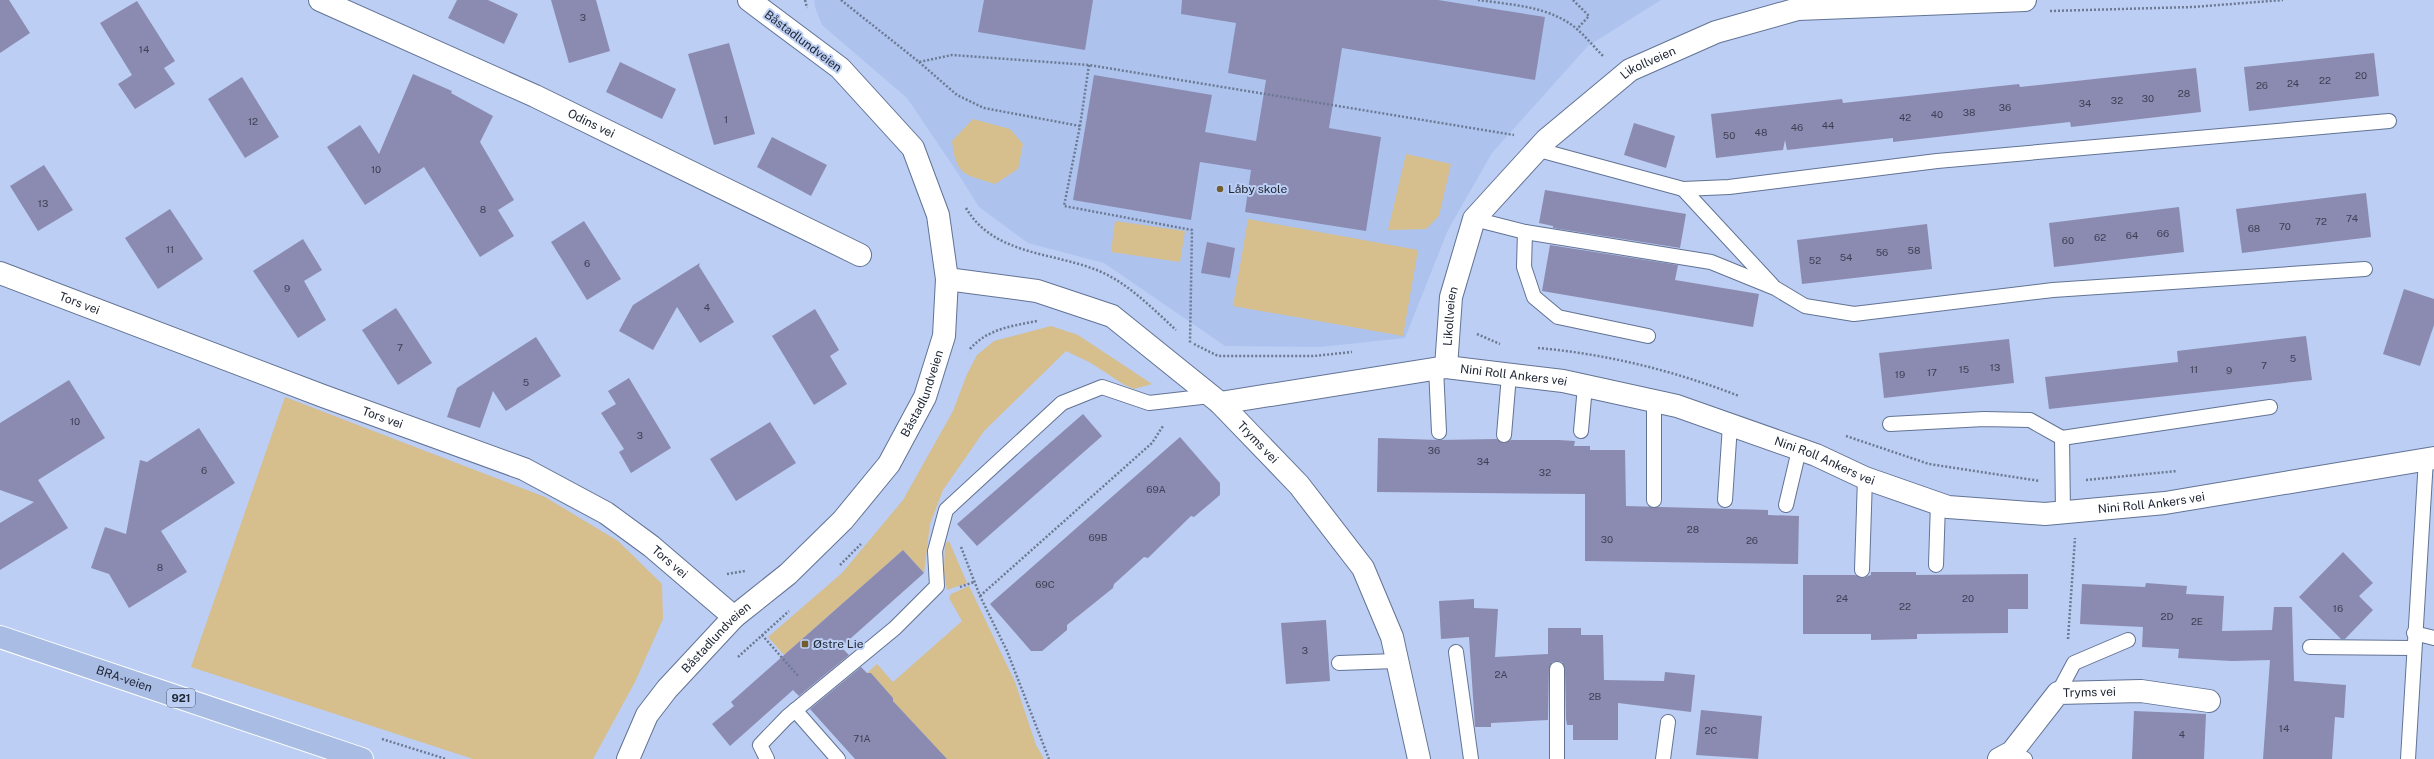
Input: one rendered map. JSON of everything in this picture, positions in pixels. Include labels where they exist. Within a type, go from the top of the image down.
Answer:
[{"type":"main road","name":"BRA-veien","points":[[0,637],[362,759]]},
{"type":"street","name":"Odins vei","points":[[320,0],[535,96],[860,255]]},
{"type":"street","name":"Båstadlundveien","points":[[628,759],[647,714],[667,689],[734,617],[788,574],[843,520],[889,464],[925,397],[944,336],[947,279],[938,215],[913,148],[840,68],[749,0]]},
{"type":"street","name":"Likollveien","points":[[1441,368],[1451,297],[1474,219],[1542,145],[1630,70],[1716,32],[1798,9],[2033,5]]},
{"type":"street","name":"Tors vei","points":[[0,273],[323,396],[524,469],[606,513],[651,546],[734,617]]},
{"type":"street","name":"Tryms vei","points":[[947,279],[1037,291],[1112,316],[1215,399],[1299,485],[1363,568],[1392,637],[1396,661],[1419,759]]},
{"type":"street","name":"Nini Roll Ankers vei","points":[[1215,399],[1441,368],[1509,374],[1585,386],[1677,406],[1799,450],[1865,478],[1948,507],[2045,514],[2164,503],[2430,458]]},
{"type":"street","name":"Tryms vei","points":[[2012,757],[2058,693],[2141,691],[2209,701]]},
{"type":"lane","points":[[1542,145],[1683,189],[1729,187],[1936,161],[2389,121]]},
{"type":"lane","points":[[1683,189],[1775,288]]},
{"type":"lane","points":[[1474,219],[1524,232],[1711,262],[1775,288],[1805,306],[1854,314],[2054,290],[2365,269]]},
{"type":"lane","points":[[1524,232],[1524,268],[1534,297],[1558,317],[1648,336]]},
{"type":"lane","points":[[1439,432],[1441,368]]},
{"type":"lane","points":[[1504,436],[1509,374]]},
{"type":"lane","points":[[1581,431],[1585,386]]},
{"type":"lane","points":[[767,759],[760,745],[795,710],[895,628],[937,586],[935,551],[946,510],[1062,403],[1102,387],[1149,403],[1179,399],[1215,399]]},
{"type":"lane","points":[[1654,401],[1654,500]]},
{"type":"lane","points":[[1890,424],[1984,419],[2030,420],[2062,438],[2270,407]]},
{"type":"lane","points":[[1725,500],[1730,425]]},
{"type":"lane","points":[[2062,438],[2061,482],[2068,512]]},
{"type":"lane","points":[[1786,505],[1799,450]]},
{"type":"lane","points":[[2408,759],[2414,633],[2430,458]]},
{"type":"lane","points":[[1862,570],[1865,478]]},
{"type":"lane","points":[[1936,565],[1938,503]]},
{"type":"lane","points":[[2414,633],[2434,638]]},
{"type":"lane","points":[[2058,693],[2074,663],[2128,640]]},
{"type":"lane","points":[[2310,647],[2413,648]]},
{"type":"lane","points":[[1456,652],[1471,759]]},
{"type":"lane","points":[[1339,663],[1396,661]]},
{"type":"lane","points":[[1557,669],[1557,759]]},
{"type":"lane","points":[[795,710],[838,759]]},
{"type":"lane","points":[[1663,759],[1668,722]]},
{"type":"path","points":[[805,0],[808,13]]},
{"type":"path","points":[[841,0],[919,62],[957,95],[984,108],[1080,126]]},
{"type":"path","points":[[1478,0],[1537,9],[1556,15],[1577,29],[1622,76]]},
{"type":"path","points":[[1573,0],[1589,16],[1577,29]]},
{"type":"path","points":[[2033,5],[2193,7],[2283,0]]},
{"type":"path","points":[[919,62],[952,55],[1089,64],[1542,145]]},
{"type":"path","points":[[1089,64],[1080,126],[1064,206],[1192,230],[1188,377]]},
{"type":"path","points":[[962,201],[973,220],[1010,246],[1094,269],[1127,288],[1179,332]]},
{"type":"path","points":[[965,355],[980,338],[1000,329],[1042,320]]},
{"type":"path","points":[[1473,328],[1475,333],[1502,345]]},
{"type":"path","points":[[1184,337],[1190,342],[1218,356],[1314,356],[1353,352]]},
{"type":"path","points":[[1533,348],[1581,352],[1692,378],[1743,398]]},
{"type":"path","points":[[980,596],[1152,443],[1179,399]]},
{"type":"path","points":[[1839,434],[1929,464],[2020,479],[2061,482],[2180,470]]},
{"type":"path","points":[[946,510],[980,596],[1007,651],[1049,759]]},
{"type":"path","points":[[2068,512],[2075,530],[2068,642],[2074,663]]},
{"type":"path","points":[[835,569],[862,543]]},
{"type":"path","points":[[967,585],[974,582]]},
{"type":"path","points":[[733,661],[791,610]]},
{"type":"path","points":[[762,635],[814,694]]},
{"type":"shaded area","name":"Låby skole","points":[[814,0],[1661,0],[1588,46],[1492,153],[1448,230],[1405,338],[1320,347],[1225,346],[1104,263],[1028,243],[979,207],[907,98],[822,25]]},
{"type":"shaded area","points":[[973,119],[1010,129],[1023,144],[1018,169],[995,184],[963,172],[956,161],[952,141]]},
{"type":"shaded area","points":[[1406,154],[1451,164],[1439,216],[1426,229],[1388,230]]},
{"type":"shaded area","points":[[1248,219],[1418,250],[1403,336],[1233,306]]},
{"type":"shaded area","points":[[1115,221],[1185,231],[1180,262],[1111,252]]},
{"type":"shaded area","points":[[1051,326],[1078,335],[1152,384],[1134,389],[1123,384],[1091,363],[1066,351],[984,431],[943,490],[930,524],[924,573],[903,550],[784,655],[768,637],[842,573],[903,500],[953,411],[967,374],[977,355],[994,341]]},
{"type":"shaded area","points":[[285,397],[545,497],[618,541],[662,584],[663,619],[635,682],[593,759],[473,759],[191,667]]},
{"type":"shaded area","points":[[949,541],[967,583],[947,590],[944,573],[945,544]]},
{"type":"shaded area","points":[[969,586],[1015,682],[1036,745],[1044,759],[943,759],[934,749],[934,745],[893,701],[893,698],[871,673],[867,673],[877,664],[893,682],[962,621],[949,598],[951,594]]},
{"type":"building","points":[[0,0],[9,0],[30,33],[0,53]]},
{"type":"building","points":[[457,0],[488,0],[518,14],[504,44],[448,18]]},
{"type":"building","points":[[551,0],[596,0],[610,51],[569,63]]},
{"type":"building","points":[[984,0],[1093,0],[1085,50],[978,32]]},
{"type":"building","points":[[1182,0],[1438,0],[1545,17],[1535,80],[1342,48],[1329,128],[1381,137],[1366,231],[1245,212],[1251,170],[1200,162],[1191,220],[1073,200],[1094,75],[1212,95],[1205,132],[1256,141],[1266,80],[1228,73],[1236,23],[1181,14]]},
{"type":"building","points":[[137,1],[175,61],[164,68],[175,84],[135,109],[118,84],[132,75],[100,23]]},
{"type":"building","points":[[729,43],[755,134],[714,145],[688,54]]},
{"type":"building","points":[[2374,53],[2379,96],[2249,111],[2244,67]]},
{"type":"building","points":[[620,62],[676,89],[662,119],[606,92]]},
{"type":"building","points":[[2196,68],[2201,112],[2071,127],[2070,122],[1893,142],[1893,138],[1787,150],[1785,140],[1783,150],[1716,158],[1711,114],[1842,99],[1843,103],[2019,84],[2020,87]]},
{"type":"building","points":[[413,74],[452,91],[451,93],[493,116],[480,142],[514,200],[498,210],[514,236],[480,257],[424,167],[365,205],[327,147],[360,125],[379,154]]},
{"type":"building","points":[[242,77],[279,137],[245,158],[208,99]]},
{"type":"building","points":[[1634,123],[1675,136],[1666,168],[1624,155]]},
{"type":"building","points":[[772,137],[827,165],[811,196],[757,167]]},
{"type":"building","points":[[44,165],[73,210],[38,231],[10,186]]},
{"type":"building","points":[[1545,190],[1686,214],[1680,248],[1553,228],[1553,226],[1539,223]]},
{"type":"building","points":[[2366,193],[2371,237],[2242,253],[2236,209]]},
{"type":"building","points":[[2179,207],[2184,252],[2054,267],[2049,223]]},
{"type":"building","points":[[170,209],[203,259],[158,289],[125,238]]},
{"type":"building","points":[[584,221],[621,279],[587,300],[551,242]]},
{"type":"building","points":[[1927,224],[1932,269],[1802,284],[1797,240]]},
{"type":"building","points":[[303,239],[322,270],[304,281],[326,320],[298,338],[253,271]]},
{"type":"building","points":[[1207,242],[1235,248],[1230,278],[1201,273]]},
{"type":"building","points":[[1550,245],[1678,265],[1675,280],[1759,294],[1753,327],[1542,291]]},
{"type":"building","points":[[700,263],[699,266],[734,322],[700,343],[677,307],[653,350],[619,331],[633,305]]},
{"type":"building","points":[[2404,289],[2434,299],[2434,325],[2420,366],[2383,354]]},
{"type":"building","points":[[396,308],[432,363],[398,385],[362,330]]},
{"type":"building","points":[[815,309],[839,350],[830,356],[847,384],[814,405],[772,336]]},
{"type":"building","points":[[2306,336],[2312,380],[2049,409],[2045,377],[2178,362],[2177,351]]},
{"type":"building","points":[[536,337],[561,376],[506,411],[493,391],[480,428],[447,417],[457,388]]},
{"type":"building","points":[[2009,339],[2014,383],[1884,398],[1879,353]]},
{"type":"building","points":[[629,378],[671,448],[631,473],[619,452],[624,449],[601,413],[616,404],[608,391]]},
{"type":"building","points":[[69,380],[105,438],[38,480],[68,528],[0,570],[0,523],[34,502],[0,490],[0,423]]},
{"type":"building","points":[[1083,414],[1102,436],[977,546],[957,524]]},
{"type":"building","points":[[770,422],[796,463],[736,501],[710,459]]},
{"type":"building","points":[[199,428],[235,483],[161,531],[187,572],[129,608],[109,574],[91,568],[105,527],[126,534],[140,460],[147,462]]},
{"type":"building","points":[[1180,437],[1220,483],[1220,495],[1194,517],[1191,516],[1148,558],[1144,557],[1114,584],[1113,588],[1067,625],[1067,630],[1042,651],[1031,651],[990,604]]},
{"type":"building","points":[[1378,438],[1439,440],[1497,439],[1504,443],[1511,440],[1559,440],[1575,441],[1574,446],[1590,446],[1590,450],[1625,450],[1626,506],[1768,510],[1768,515],[1799,516],[1798,564],[1585,561],[1585,494],[1377,492]]},
{"type":"building","points":[[903,550],[924,573],[841,647],[849,655],[799,696],[793,690],[730,746],[712,724],[734,706],[731,702]]},
{"type":"building","points":[[2343,552],[2373,583],[2359,596],[2373,610],[2345,639],[2341,639],[2299,597]]},
{"type":"building","points":[[1871,572],[1916,572],[1916,575],[2028,574],[2028,609],[2008,609],[2008,633],[1917,634],[1917,639],[1871,640],[1871,634],[1803,634],[1803,575],[1855,575],[1862,578],[1871,575]]},
{"type":"building","points":[[2146,583],[2187,586],[2186,594],[2224,596],[2222,631],[2272,630],[2274,607],[2292,607],[2294,681],[2346,685],[2344,718],[2335,717],[2332,759],[2263,759],[2270,660],[2232,661],[2178,658],[2179,649],[2142,647],[2143,627],[2080,624],[2082,584],[2145,587]]},
{"type":"building","points":[[1474,599],[1474,608],[1498,609],[1495,657],[1548,654],[1548,628],[1581,628],[1581,635],[1603,635],[1604,680],[1664,681],[1665,672],[1695,675],[1691,712],[1618,703],[1618,740],[1573,740],[1573,725],[1567,725],[1566,719],[1565,669],[1562,662],[1557,661],[1552,662],[1549,669],[1548,720],[1491,723],[1491,727],[1475,727],[1469,637],[1441,639],[1439,601]]},
{"type":"building","points":[[1326,620],[1330,681],[1286,684],[1281,623]]},
{"type":"building","points":[[861,667],[867,673],[871,673],[893,698],[893,701],[947,759],[855,759],[810,709]]},
{"type":"building","points":[[1701,710],[1762,716],[1758,759],[1696,755]]},
{"type":"building","points":[[2134,711],[2206,714],[2204,759],[2132,759]]},
{"type":"place","name":"Låby skole","points":[[1220,189]]},
{"type":"place","name":"Østre Lie","points":[[805,644]]}]
